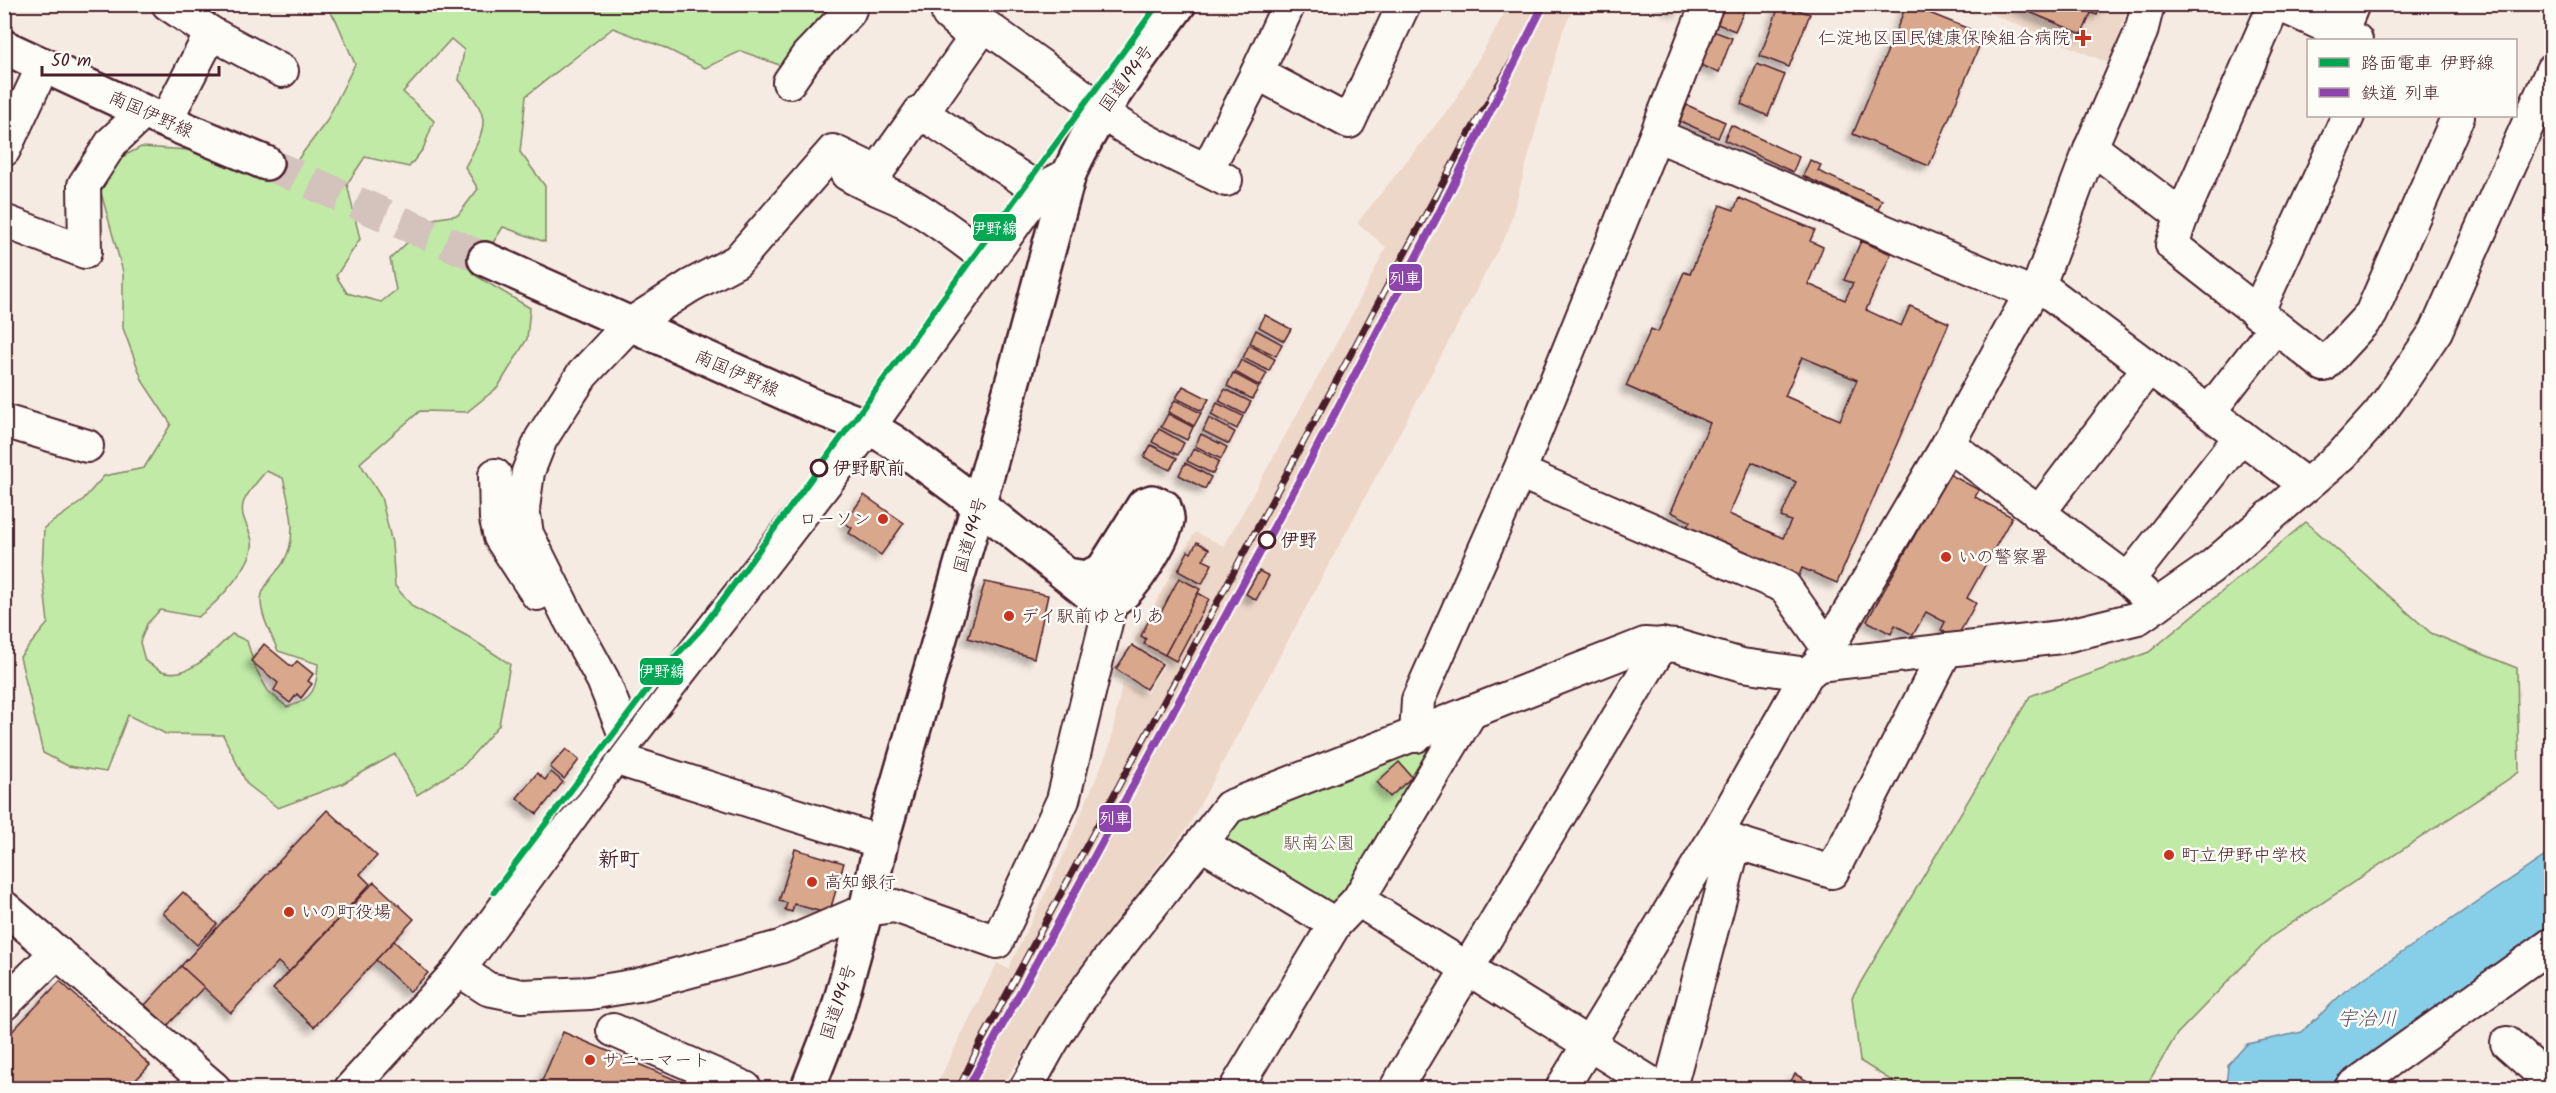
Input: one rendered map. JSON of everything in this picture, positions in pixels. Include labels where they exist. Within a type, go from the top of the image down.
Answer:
[{"type":"main road","name":"国道194号","points":[[808,1089],[837,1014],[866,910],[881,842],[979,505],[1069,174],[1081,146],[1100,113],[1179,4]]},
{"type":"main road","name":"南国伊野線","points":[[4,47],[155,116],[266,163]]},
{"type":"main road","name":"南国伊野線","points":[[485,259],[629,325],[816,407],[868,427],[894,442],[979,505],[1099,601],[1111,602]]},
{"type":"main road","points":[[1067,575],[1086,578],[1103,570],[1144,505],[1152,502],[1164,507],[1168,518],[1164,530],[1134,581],[1111,602]]},
{"type":"street","points":[[168,4],[211,33],[282,71]]},
{"type":"street","points":[[789,82],[807,56],[849,12],[852,4]]},
{"type":"street","points":[[621,749],[603,680],[527,534],[523,507],[528,472],[541,439],[582,375],[629,325],[737,261],[833,151],[877,172],[975,38],[937,4]]},
{"type":"street","points":[[955,4],[1083,96],[1100,113],[1128,131],[1216,175],[1288,4]]},
{"type":"street","points":[[1257,74],[1349,122],[1404,4]]},
{"type":"street","points":[[1416,735],[1418,700],[1519,472],[1707,4]]},
{"type":"street","points":[[1562,1089],[1726,837],[1818,662],[1948,444],[2035,289],[2091,147],[2141,32],[2148,4]]},
{"type":"street","points":[[2353,4],[2348,37],[2276,4],[2182,216],[2172,245],[2324,365],[2371,314],[2458,117]]},
{"type":"street","points":[[4,221],[85,252],[84,185],[112,142],[155,116],[211,33]]},
{"type":"street","points":[[4,150],[44,64]]},
{"type":"street","points":[[1032,1086],[1069,1014],[1145,911],[1202,844],[1229,807],[1645,644],[1662,644],[1742,665],[1818,662],[2061,638],[2138,618],[2210,568],[2343,453],[2379,414],[2436,331],[2523,117],[2552,70]]},
{"type":"street","points":[[921,112],[1039,190]]},
{"type":"street","points":[[2209,412],[2266,320],[2348,117]]},
{"type":"street","points":[[1656,135],[2035,289],[2149,367],[2306,485]]},
{"type":"street","points":[[2091,147],[2182,216]]},
{"type":"street","points":[[827,158],[863,184],[904,201],[926,214],[988,259]]},
{"type":"street","points":[[351,1089],[459,970],[621,749],[868,427],[1039,190],[1069,174]]},
{"type":"street","points":[[2038,514],[2149,367]]},
{"type":"street","points":[[4,421],[87,446]]},
{"type":"street","points":[[2128,580],[2241,436]]},
{"type":"street","points":[[1948,444],[2128,580],[2157,605]]},
{"type":"street","points":[[1519,472],[1785,587],[1818,662]]},
{"type":"street","points":[[495,475],[496,519],[500,537],[571,646],[603,680]]},
{"type":"street","points":[[459,970],[488,989],[522,996],[591,993],[638,985],[780,947],[866,910],[895,906],[998,942],[1063,800],[1111,602]]},
{"type":"street","points":[[1396,1089],[1662,644]]},
{"type":"street","points":[[1726,837],[1832,872],[1946,650]]},
{"type":"street","points":[[1236,1089],[1335,924],[1358,900],[1472,712]]},
{"type":"street","points":[[621,749],[881,842]]},
{"type":"street","points":[[1670,1089],[1726,837]]},
{"type":"street","points":[[1202,844],[1335,924]]},
{"type":"street","points":[[1358,900],[1659,1089]]},
{"type":"street","points":[[4,907],[214,1089]]},
{"type":"street","points":[[2351,1089],[2552,944]]},
{"type":"street","points":[[4,1004],[57,951]]},
{"type":"street","points":[[613,1030],[746,1089]]},
{"type":"street","points":[[2506,1042],[2552,1083]]},
{"type":"shaded area","points":[[1509,5],[1575,5],[1563,30],[1508,231],[1188,827],[1067,985],[1001,1088],[935,1088],[997,963],[1008,969],[1063,857],[1110,745],[1122,684],[1147,694],[1166,663],[1134,641],[1195,532],[1224,546],[1353,313],[1386,247],[1357,223],[1454,102]]},
{"type":"shaded area","name":"仁淀地区国民健康保険組合病院","points":[[1970,5],[2128,5],[2111,64]]},
{"type":"green space","points":[[325,5],[845,5],[811,26],[785,67],[741,51],[705,68],[663,47],[613,28],[526,96],[520,152],[545,186],[545,242],[503,227],[473,274],[530,308],[527,339],[498,387],[467,412],[420,411],[360,463],[381,497],[392,543],[395,586],[413,607],[467,636],[510,664],[499,725],[464,765],[417,795],[395,754],[342,784],[278,808],[247,784],[223,735],[166,734],[128,715],[106,772],[68,766],[43,753],[20,657],[48,623],[42,569],[44,528],[81,502],[104,476],[144,468],[171,424],[143,382],[123,328],[123,272],[95,171],[141,147],[190,150],[283,179],[326,122],[355,64],[336,20]],"holes":[[[451,39],[464,50],[459,80],[477,104],[483,122],[482,131],[465,167],[478,189],[458,215],[432,219],[390,259],[396,290],[381,302],[347,293],[336,276],[360,239],[347,184],[365,157],[409,167],[423,149],[434,121],[403,92]],[[266,471],[283,478],[292,521],[292,532],[288,553],[262,594],[263,615],[278,651],[318,664],[312,692],[303,701],[287,707],[268,691],[255,667],[247,641],[232,634],[201,662],[172,673],[162,671],[145,661],[140,642],[147,624],[160,610],[198,617],[233,583],[252,550],[251,536],[242,511],[244,501]]]},
{"type":"green space","name":"町立伊野中学校","points":[[2306,522],[2431,633],[2517,668],[2519,772],[2271,937],[2177,1034],[2145,1088],[1903,1088],[1860,1061],[1852,997],[2030,696],[2149,652]]},
{"type":"green space","name":"駅南公園","points":[[1427,743],[1438,749],[1340,907],[1326,909],[1224,843],[1241,817]]},
{"type":"water","name":"宇治川","points":[[2551,852],[2551,932],[2326,1088],[2226,1088],[2228,1065],[2247,1044],[2302,1032],[2345,991]]},
{"type":"building","points":[[1663,4],[1683,4],[1680,11]]},
{"type":"building","points":[[1723,4],[1747,4],[1735,31],[1715,23]]},
{"type":"building","points":[[1780,4],[1810,14],[1789,67],[1760,56]]},
{"type":"building","points":[[1907,4],[1984,35],[1929,166],[1853,134]]},
{"type":"building","points":[[2010,4],[2106,4],[2104,10],[2100,8],[2097,15],[2091,13],[2082,34]]},
{"type":"building","points":[[1713,31],[1732,38],[1719,72],[1700,65]]},
{"type":"building","points":[[1757,64],[1785,75],[1768,116],[1741,104]]},
{"type":"building","points":[[1687,105],[1725,122],[1718,138],[1680,121]]},
{"type":"building","points":[[1731,125],[1799,157],[1793,172],[1724,140]]},
{"type":"building","points":[[1810,160],[1821,165],[1818,171],[1882,200],[1878,210],[1803,176]]},
{"type":"building","points":[[1739,198],[1815,230],[1810,241],[1823,247],[1808,284],[1845,300],[1853,283],[1844,280],[1861,241],[1891,254],[1866,310],[1901,326],[1910,306],[1949,323],[1837,583],[1802,568],[1798,578],[1686,529],[1690,521],[1671,512],[1710,423],[1626,386],[1651,329],[1658,332],[1684,272],[1690,274],[1720,205],[1734,210]],"holes":[[[1802,357],[1857,380],[1840,420],[1785,396]],[[1752,462],[1796,482],[1781,517],[1791,521],[1783,538],[1729,514]]]},
{"type":"building","points":[[1265,315],[1291,329],[1284,341],[1259,327]]},
{"type":"building","points":[[1256,330],[1282,344],[1276,356],[1250,343]]},
{"type":"building","points":[[1249,345],[1275,359],[1269,371],[1243,358]]},
{"type":"building","points":[[1241,360],[1267,373],[1260,386],[1235,372]]},
{"type":"building","points":[[1233,373],[1259,387],[1252,399],[1227,386]]},
{"type":"building","points":[[1183,386],[1209,399],[1202,411],[1176,398]]},
{"type":"building","points":[[1225,389],[1251,402],[1244,414],[1219,401]]},
{"type":"building","points":[[1175,400],[1201,413],[1194,426],[1168,412]]},
{"type":"building","points":[[1217,403],[1243,416],[1237,429],[1211,415]]},
{"type":"building","points":[[1168,414],[1193,427],[1187,440],[1161,427]]},
{"type":"building","points":[[1209,418],[1235,432],[1229,444],[1203,431]]},
{"type":"building","points":[[1159,429],[1184,443],[1178,455],[1152,442]]},
{"type":"building","points":[[1201,434],[1227,447],[1221,459],[1195,446]]},
{"type":"building","points":[[1151,445],[1177,458],[1170,470],[1144,457]]},
{"type":"building","points":[[1194,448],[1219,461],[1213,474],[1187,461]]},
{"type":"building","points":[[1185,463],[1211,477],[1205,489],[1179,475]]},
{"type":"building","name":"いの警察署","points":[[1949,474],[1979,490],[1975,497],[2012,517],[1967,598],[1976,603],[1956,639],[1941,630],[1945,622],[1926,612],[1913,635],[1895,625],[1891,634],[1867,621]]},
{"type":"building","points":[[864,495],[904,523],[881,555],[849,533],[852,528],[845,523]]},
{"type":"building","points":[[1197,542],[1209,549],[1203,560],[1212,564],[1202,584],[1178,571],[1188,551],[1191,553]]},
{"type":"building","points":[[1259,571],[1269,576],[1256,600],[1246,594]]},
{"type":"building","points":[[1179,578],[1200,589],[1165,655],[1144,644],[1146,639],[1141,636],[1150,618],[1156,622]]},
{"type":"building","name":"デイ駅前ゆとりあ","points":[[985,582],[1048,595],[1034,658],[968,638]]},
{"type":"building","points":[[1198,593],[1209,599],[1176,661],[1165,655]]},
{"type":"building","points":[[264,644],[292,667],[297,661],[313,674],[308,681],[312,684],[301,698],[297,694],[290,703],[274,690],[278,683],[251,661]]},
{"type":"building","points":[[1132,645],[1162,664],[1146,689],[1116,669]]},
{"type":"building","points":[[566,749],[579,760],[564,779],[550,767]]},
{"type":"building","points":[[1399,762],[1412,777],[1390,797],[1377,782]]},
{"type":"building","points":[[551,772],[563,782],[537,814],[517,798],[537,773],[545,780]]},
{"type":"building","points":[[327,810],[377,856],[360,874],[370,884],[289,972],[278,962],[231,1013],[181,966]]},
{"type":"building","name":"高知銀行","points":[[795,849],[844,863],[829,914],[794,904],[792,912],[785,910],[787,903],[779,901]]},
{"type":"building","points":[[374,882],[414,919],[314,1027],[273,989]]},
{"type":"building","points":[[183,892],[217,924],[197,945],[163,913]]},
{"type":"building","points":[[394,941],[428,973],[410,992],[376,960]]},
{"type":"building","points":[[181,966],[204,987],[167,1026],[145,1005]]},
{"type":"building","points":[[60,981],[150,1065],[128,1088],[4,1088],[4,1040]]},
{"type":"building","name":"サニーマート","points":[[563,1032],[695,1088],[539,1088]]},
{"type":"building","points":[[1795,1074],[1820,1088],[1787,1088]]},
{"type":"tunnel","points":[[266,163],[485,259]]},
{"type":"tram line","name":"伊野線","points":[[494,892],[659,674],[702,628],[1158,4]]},
{"type":"tram line","points":[[532,844],[579,794],[702,628]]},
{"type":"railway","points":[[959,1088],[980,1044],[1468,136],[1520,48]]},
{"type":"rail line","name":"列車","points":[[968,1088],[1311,459],[1437,217],[1544,4]]},
{"type":"place","name":"仁淀地区国民健康保険組合病院","points":[[2083,38]]},
{"type":"place","name":"伊野駅前","points":[[819,468]]},
{"type":"place","name":"ローソン","points":[[883,519]]},
{"type":"place","name":"伊野","points":[[1267,540]]},
{"type":"place","name":"いの警察署","points":[[1946,557]]},
{"type":"place","name":"デイ駅前ゆとりあ","points":[[1009,616]]},
{"type":"place","name":"町立伊野中学校","points":[[2169,855]]},
{"type":"place","name":"高知銀行","points":[[812,882]]},
{"type":"place","name":"いの町役場","points":[[289,912]]},
{"type":"place","name":"サニーマート","points":[[590,1060]]},
{"type":"district","name":"新町","points":[[619,859]]}]
